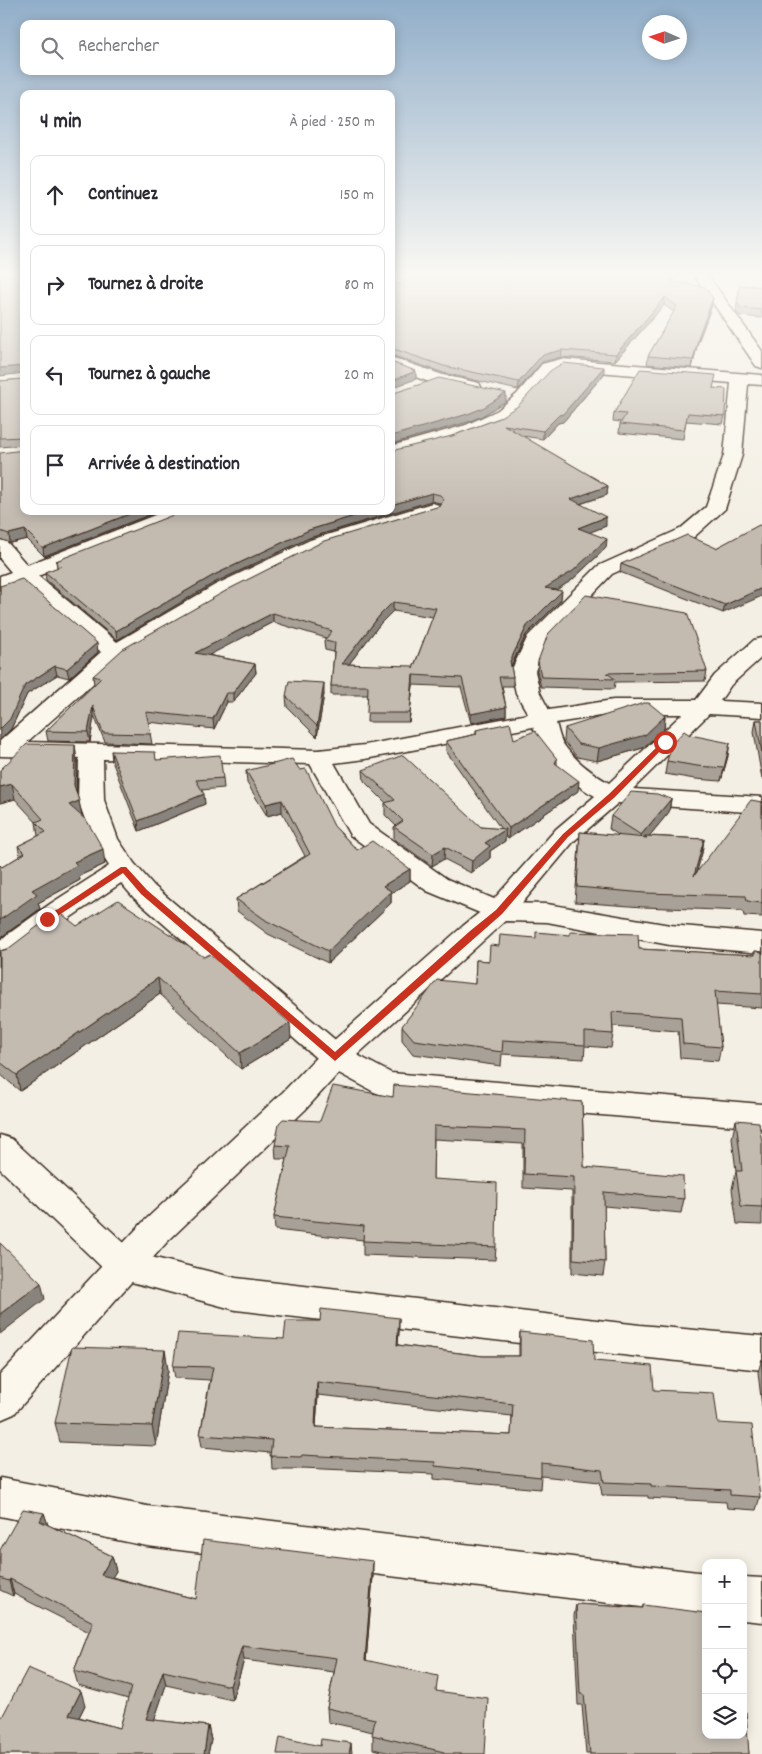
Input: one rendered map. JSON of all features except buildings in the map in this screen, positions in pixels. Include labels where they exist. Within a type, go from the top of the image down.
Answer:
[{"type":"street","points":[[395,363],[438,379],[485,390]]},
{"type":"street","points":[[395,451],[472,429],[504,414],[523,398],[548,368],[561,364],[762,380]]},
{"type":"street","points":[[740,378],[733,455],[715,509],[687,533],[605,570],[536,641],[523,671],[528,693],[542,718],[550,742],[562,758],[590,783],[612,795],[762,805]]},
{"type":"street","points":[[411,389],[438,379]]},
{"type":"street","points":[[504,394],[523,398]]},
{"type":"street","points":[[2,750],[115,652],[223,590],[317,544],[384,522],[432,509]]},
{"type":"street","points":[[0,584],[173,515]]},
{"type":"street","points":[[0,546],[24,575],[115,652]]},
{"type":"street","points":[[0,1402],[155,1232],[294,1101],[335,1057],[499,912],[565,835],[612,795],[703,707],[723,680],[762,645]]},
{"type":"street","points":[[2,750],[318,757],[365,752],[542,718],[613,707],[703,707],[762,710]]},
{"type":"street","points":[[91,752],[91,800],[105,839],[124,869],[144,892],[335,1057],[385,1084],[762,1116]]},
{"type":"street","points":[[318,757],[359,829],[437,886],[499,912],[548,914],[670,935],[762,943]]},
{"type":"street","points":[[0,956],[62,908],[124,869]]},
{"type":"street","points":[[0,1148],[124,1265],[236,1294],[640,1342],[762,1353]]},
{"type":"street","points":[[0,1497],[148,1526],[702,1594]]},
{"type":"street","points":[[747,1598],[762,1600]]},
{"type":"route","points":[[47,919],[124,869],[144,892],[335,1057],[499,912],[565,835],[612,795],[665,742]]}]
